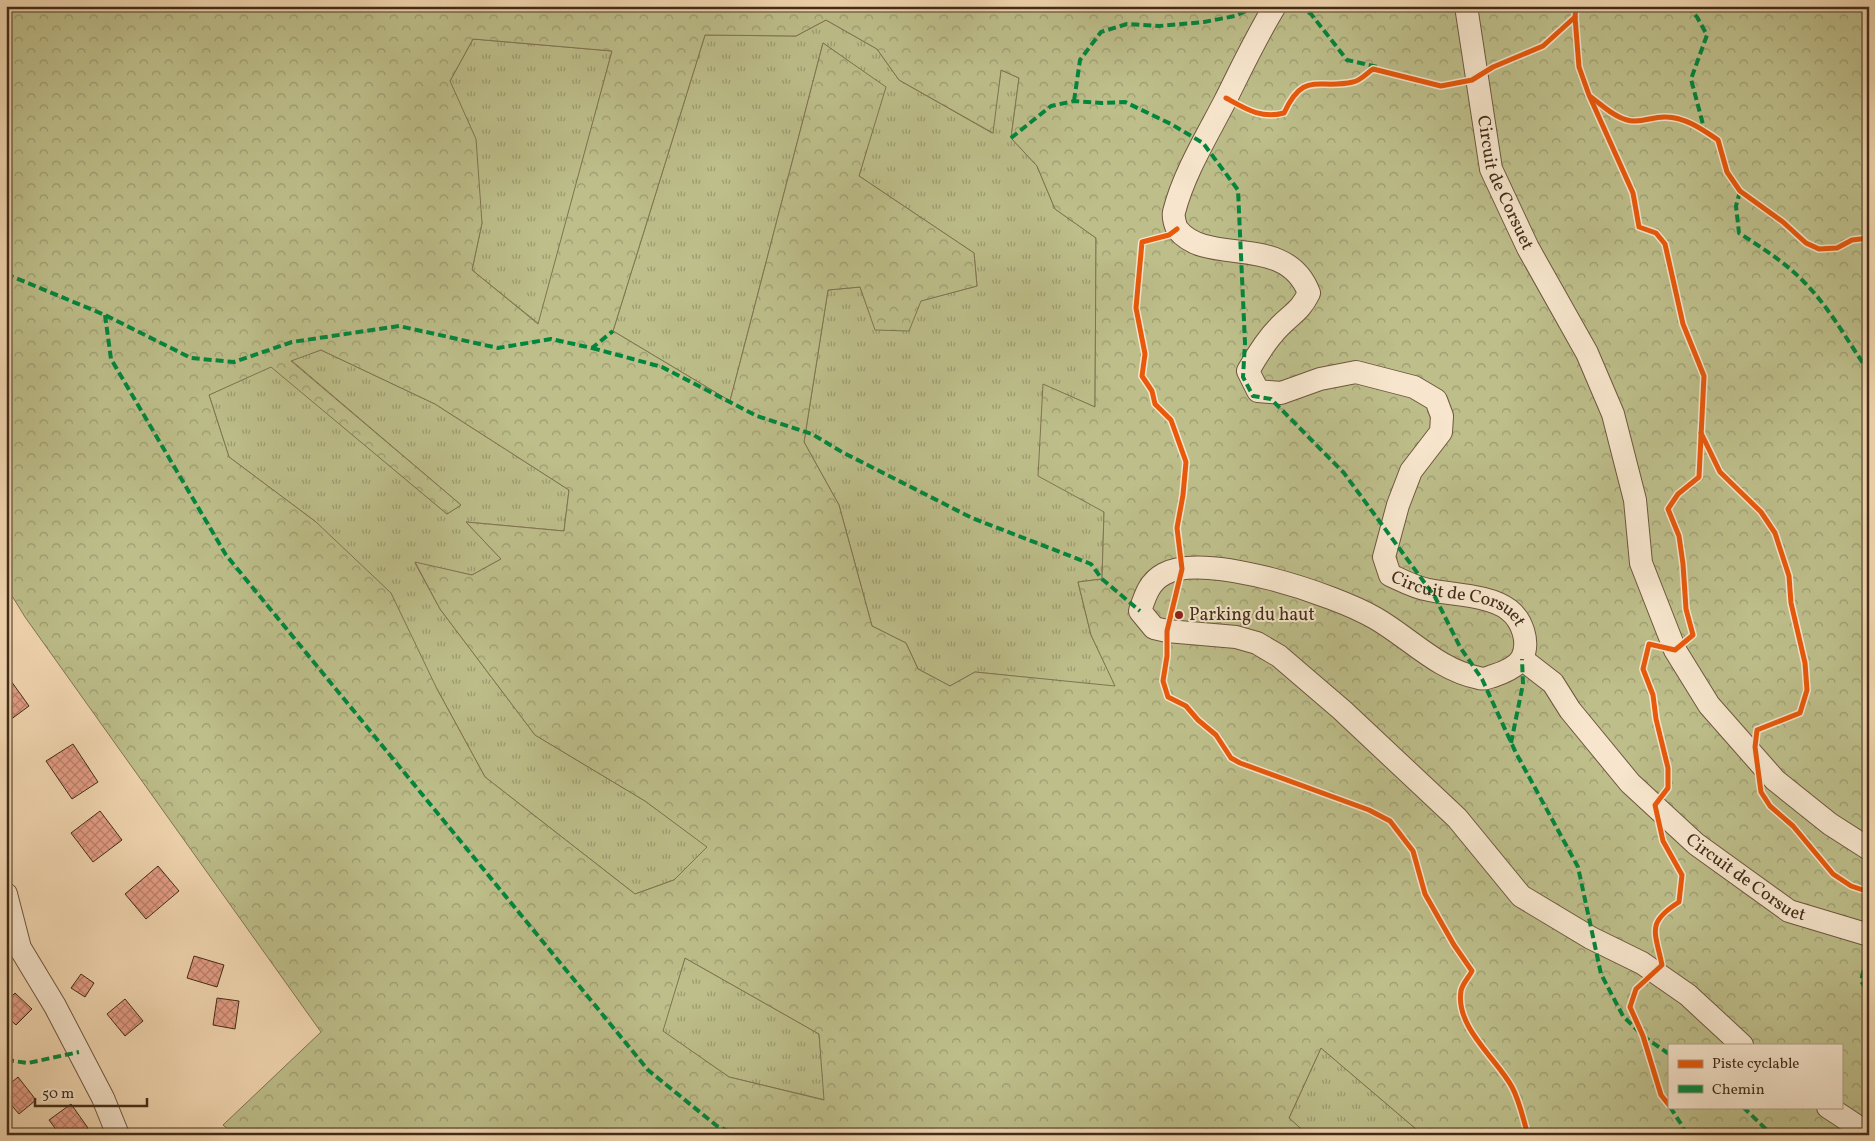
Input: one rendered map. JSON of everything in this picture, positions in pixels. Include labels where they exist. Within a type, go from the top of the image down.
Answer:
[{"type":"street","name":"Circuit de Corsuet","points":[[1275,6],[1254,39],[1193,162],[1173,214],[1177,229],[1201,245],[1241,250],[1277,259],[1303,279],[1308,293],[1302,307],[1280,326],[1259,351],[1248,372],[1258,391],[1281,393],[1320,380],[1356,372],[1414,387],[1436,400],[1442,416],[1441,432],[1411,471],[1398,505],[1384,557],[1390,576],[1430,591],[1457,593],[1508,608],[1517,617],[1524,630],[1525,644],[1522,659],[1504,672],[1482,679],[1452,671],[1374,617],[1315,593],[1251,574],[1213,567],[1182,569],[1164,574],[1146,590],[1140,611],[1154,628],[1167,631],[1236,637],[1257,643],[1279,656],[1342,710],[1456,818],[1521,896],[1592,938],[1642,963],[1688,995],[1741,1044]]},
{"type":"street","name":"Circuit de Corsuet","points":[[1466,6],[1491,169],[1528,248],[1587,353],[1613,414],[1635,500],[1641,563],[1675,650],[1709,705],[1775,780],[1830,824],[1869,849]]},
{"type":"street","name":"Circuit de Corsuet","points":[[1522,659],[1553,683],[1570,710],[1630,783],[1696,844],[1788,911],[1869,935]]},
{"type":"street","points":[[6,894],[20,948],[55,1006],[103,1098],[118,1135]]},
{"type":"street","points":[[1830,1108],[1869,1134]]},
{"type":"green space","points":[[6,6],[1869,6],[1869,1135],[1423,1135],[1321,1048],[1289,1118],[1308,1135],[235,1135],[223,1125],[321,1032],[25,617],[6,586]],"holes":[[[826,20],[877,49],[899,80],[993,133],[1001,70],[1019,78],[1011,138],[1037,166],[1055,209],[1096,238],[1095,407],[1043,384],[1038,476],[1104,512],[1102,579],[1078,582],[1091,635],[1115,686],[975,672],[950,686],[918,669],[906,643],[872,626],[839,505],[804,442],[828,290],[860,287],[875,330],[909,331],[921,301],[977,286],[974,253],[859,176],[886,87],[823,43],[730,401],[613,331],[705,35],[796,36]],[[473,39],[612,51],[538,324],[472,270],[482,223],[476,139],[450,81]],[[321,350],[435,404],[569,490],[564,531],[466,522],[501,559],[472,575],[415,562],[440,609],[535,735],[645,801],[707,847],[674,880],[635,894],[485,777],[437,689],[391,593],[316,522],[229,457],[209,395],[271,367],[447,514],[461,505],[291,361]],[[685,958],[819,1034],[824,1100],[729,1077],[663,1031]]]},
{"type":"green space","points":[[826,20],[877,49],[899,80],[992,133],[1001,70],[1019,78],[1011,138],[1037,166],[1055,209],[1096,238],[1095,407],[1044,385],[1104,512],[1102,579],[1078,582],[1091,635],[1116,687],[975,672],[950,686],[918,669],[906,643],[872,626],[839,505],[804,442],[828,290],[860,287],[876,330],[920,301],[977,286],[974,253],[859,176],[885,87],[823,43],[730,401],[613,331],[705,35],[796,36]]},
{"type":"green space","points":[[473,39],[612,51],[539,324],[472,270],[482,223],[450,81]]},
{"type":"green space","points":[[321,350],[435,404],[569,490],[564,531],[466,522],[501,559],[472,575],[415,563],[440,609],[535,735],[645,801],[708,847],[674,880],[635,894],[485,777],[437,689],[316,522],[229,457],[209,395],[271,366],[447,514],[461,505],[291,360]]},
{"type":"green space","points":[[685,958],[819,1034],[825,1100],[729,1077],[662,1031]]},
{"type":"green space","points":[[1321,1048],[1423,1135],[1308,1135],[1289,1118]]},
{"type":"building","points":[[6,674],[29,706],[6,723]]},
{"type":"building","points":[[73,744],[98,782],[72,799],[46,761]]},
{"type":"building","points":[[100,811],[122,840],[93,862],[71,833]]},
{"type":"building","points":[[158,866],[179,891],[146,919],[125,894]]},
{"type":"building","points":[[194,956],[224,965],[217,987],[187,978]]},
{"type":"building","points":[[81,974],[94,983],[85,997],[71,988]]},
{"type":"building","points":[[15,993],[32,1009],[16,1025],[6,1016],[6,1002]]},
{"type":"building","points":[[217,998],[239,1001],[235,1029],[213,1025]]},
{"type":"building","points":[[125,999],[143,1021],[125,1036],[107,1014]]},
{"type":"building","points":[[18,1077],[36,1100],[19,1114],[6,1099],[6,1087]]},
{"type":"building","points":[[71,1104],[88,1128],[79,1135],[60,1135],[49,1120]]},
{"type":"marked path","points":[[1074,101],[1080,60],[1101,32],[1127,24],[1159,26],[1204,22],[1235,16],[1257,6]]},
{"type":"marked path","points":[[1298,6],[1311,14],[1347,60],[1378,67]]},
{"type":"marked path","points":[[1687,6],[1697,17],[1707,35],[1691,79],[1705,132]]},
{"type":"marked path","points":[[1011,138],[1051,106],[1074,101],[1125,102],[1171,124],[1203,143],[1238,190],[1245,343],[1243,377],[1253,396],[1271,399],[1344,473],[1435,597],[1460,647],[1482,679],[1516,753],[1578,867],[1601,974],[1623,1016],[1643,1036],[1668,1053]]},
{"type":"marked path","points":[[1740,191],[1736,206],[1739,233],[1781,262],[1804,282],[1830,314],[1869,372]]},
{"type":"marked path","points":[[6,274],[105,315],[191,358],[234,362],[292,342],[399,326],[498,348],[551,339],[592,348],[613,331]]},
{"type":"marked path","points":[[105,315],[111,359],[226,555],[648,1070],[717,1126],[736,1135]]},
{"type":"marked path","points":[[592,348],[662,367],[757,416],[812,434],[842,452],[972,518],[1091,564],[1102,579],[1140,611]]},
{"type":"marked path","points":[[1511,743],[1523,684],[1522,659]]},
{"type":"marked path","points":[[1869,947],[1861,981],[1869,993]]},
{"type":"marked path","points":[[6,1060],[28,1063],[79,1052]]},
{"type":"marked path","points":[[1671,1108],[1683,1127],[1685,1135]]},
{"type":"marked path","points":[[1744,1108],[1772,1135]]},
{"type":"cycle path","points":[[1576,6],[1575,17],[1579,67],[1589,95],[1633,193],[1639,227],[1656,233],[1665,244],[1683,324],[1704,376],[1699,477],[1678,494],[1668,509],[1679,536],[1686,609],[1693,635],[1675,650],[1649,644],[1643,669],[1653,695],[1656,719],[1668,768],[1668,788],[1655,805],[1663,841],[1682,875],[1679,902],[1661,916],[1655,929],[1662,965],[1636,989],[1630,1007],[1643,1036],[1661,1095],[1668,1104]]},
{"type":"cycle path","points":[[1226,98],[1254,112],[1276,115],[1284,113],[1291,100],[1305,86],[1353,82],[1361,79],[1373,69],[1441,86],[1472,80],[1493,67],[1543,46],[1575,17]]},
{"type":"cycle path","points":[[1591,97],[1613,114],[1622,118],[1632,121],[1661,117],[1680,119],[1694,125],[1718,140],[1727,172],[1740,191],[1783,222],[1806,243],[1819,249],[1837,248],[1852,240],[1869,238]]},
{"type":"cycle path","points":[[1177,229],[1169,235],[1142,242],[1136,308],[1145,354],[1142,376],[1152,391],[1155,404],[1171,420],[1186,462],[1177,528],[1182,569],[1167,631],[1167,656],[1163,681],[1168,697],[1186,706],[1198,720],[1216,735],[1231,758],[1240,763],[1369,810],[1390,821],[1413,851],[1425,894],[1454,945],[1472,971],[1461,991],[1464,1017],[1479,1042],[1512,1087],[1528,1135]]},
{"type":"cycle path","points":[[1701,433],[1720,472],[1761,512],[1775,533],[1789,576],[1791,603],[1805,663],[1807,690],[1800,713],[1757,730],[1755,747],[1761,792],[1770,806],[1793,826],[1833,874],[1851,886],[1869,892]]},
{"type":"place","name":"Parking du haut","points":[[1179,615]]}]
